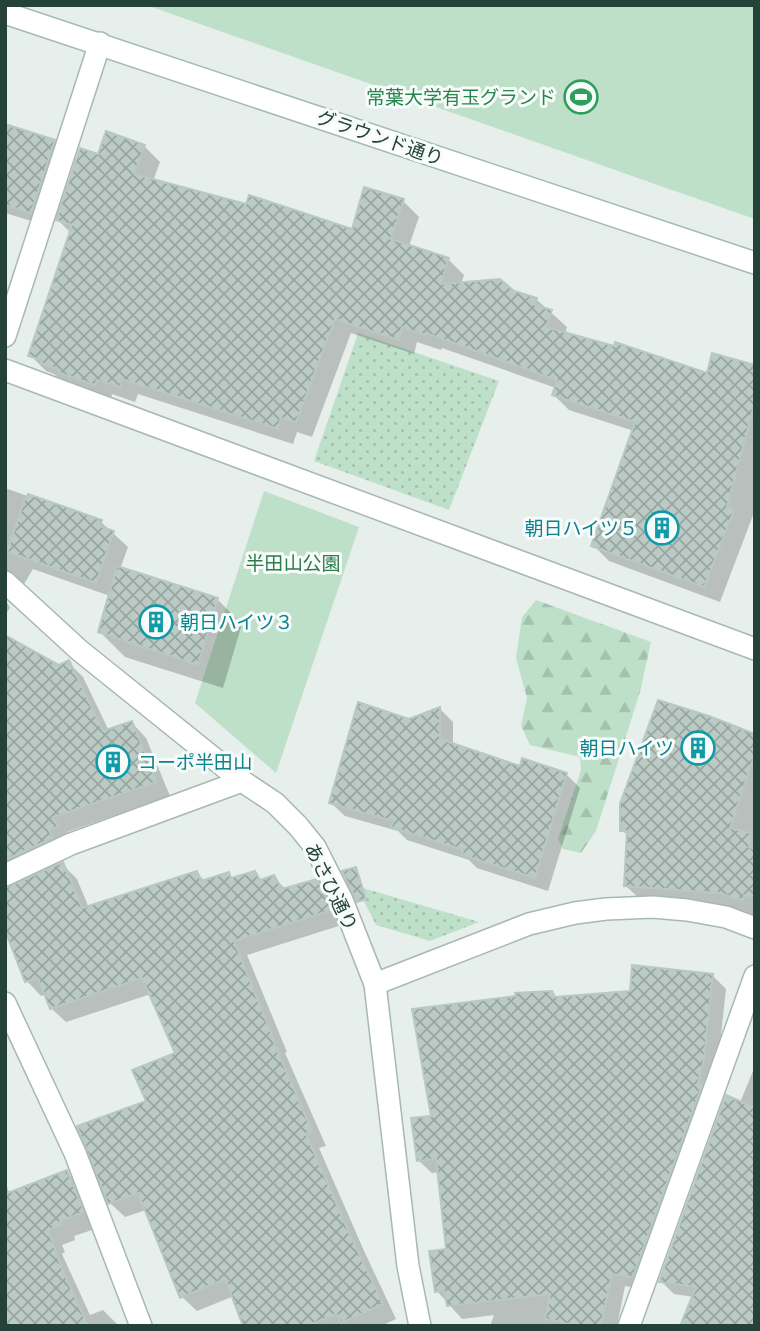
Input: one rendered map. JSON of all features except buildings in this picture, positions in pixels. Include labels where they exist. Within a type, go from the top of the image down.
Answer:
[{"type":"street","name":"グラウンド通り","points":[[5,13],[755,263]]},
{"type":"street","points":[[5,336],[100,43]]},
{"type":"street","points":[[5,370],[755,649]]},
{"type":"street","name":"あさひ通り","points":[[5,582],[79,650],[242,781],[275,803],[315,847],[342,900],[375,984],[408,1266],[420,1326]]},
{"type":"street","points":[[5,875],[71,844],[242,781]]},
{"type":"street","points":[[375,984],[529,924],[585,912],[653,906],[726,917],[755,928]]},
{"type":"street","points":[[629,1326],[755,976]]},
{"type":"street","points":[[5,1003],[75,1153],[141,1326]]},
{"type":"green space","name":"常葉大学有玉グランド","points":[[146,5],[755,5],[755,219],[669,189]]},
{"type":"green space","points":[[358,333],[499,381],[449,510],[314,461]]},
{"type":"green space","name":"半田山公園","points":[[264,491],[359,527],[276,773],[195,703]]},
{"type":"green space","points":[[536,600],[651,642],[640,692],[596,831],[581,853],[563,849],[558,839],[581,770],[580,757],[530,745],[521,726],[527,698],[516,658],[522,617]]},
{"type":"green space","points":[[356,886],[479,922],[430,941],[376,925]]},
{"type":"place","name":"常葉大学有玉グランド","points":[[581,97]]},
{"type":"place","name":"朝日ハイツ５","points":[[662,528]]},
{"type":"place","name":"朝日ハイツ３","points":[[156,622]]},
{"type":"place","name":"朝日ハイツ","points":[[698,748]]},
{"type":"place","name":"コーポ半田山","points":[[113,762]]}]
